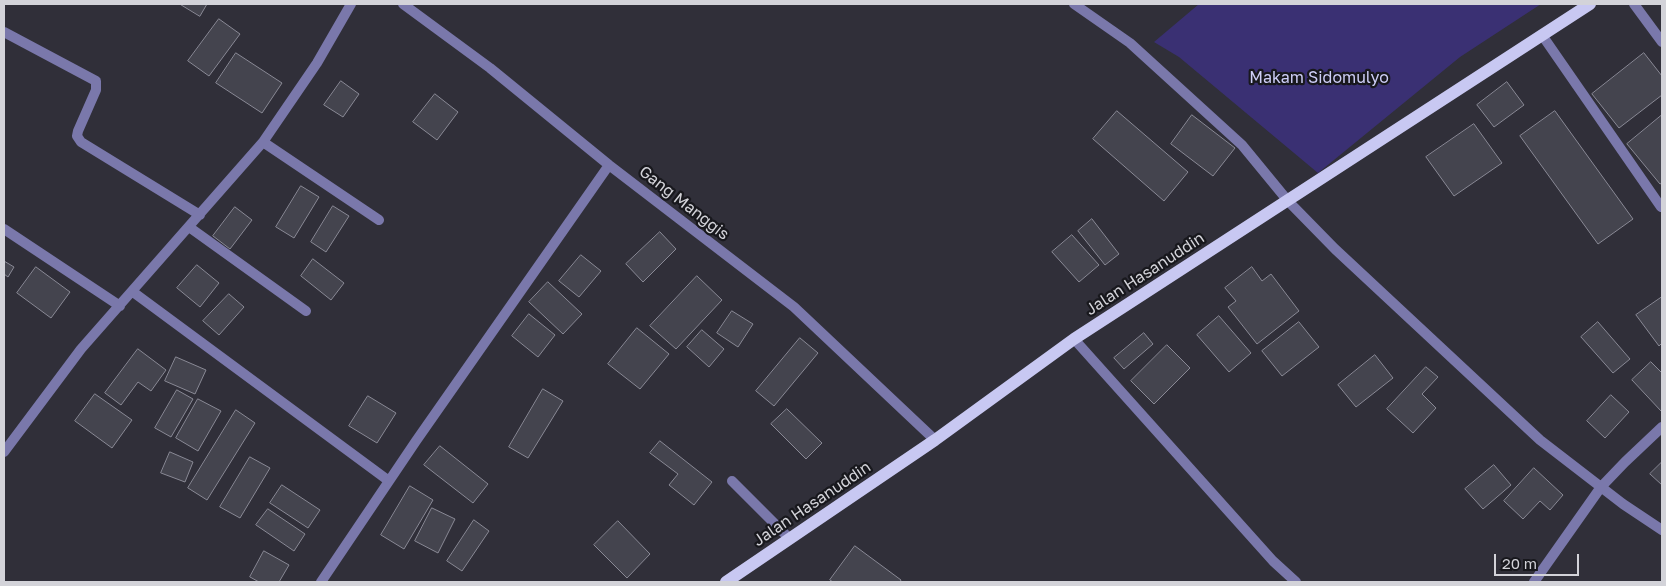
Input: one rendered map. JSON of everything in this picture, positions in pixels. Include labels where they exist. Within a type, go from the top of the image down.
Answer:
[{"type":"main road","name":"Jalan Hasanuddin","points":[[726,582],[935,440],[1074,339],[1288,202],[1590,4]]},
{"type":"street","points":[[4,452],[81,349],[264,142],[317,63],[351,4]]},
{"type":"street","name":"Gang Manggis","points":[[403,4],[490,68],[609,165],[794,307],[935,440]]},
{"type":"street","points":[[1074,4],[1130,43],[1242,145],[1288,202],[1334,249],[1540,440],[1601,487],[1662,530]]},
{"type":"street","points":[[1634,4],[1662,42]]},
{"type":"street","points":[[4,32],[96,81],[96,90],[78,130],[77,136],[81,142],[200,215]]},
{"type":"street","points":[[1542,35],[1661,207]]},
{"type":"street","points":[[264,142],[379,220]]},
{"type":"street","points":[[321,582],[609,165]]},
{"type":"street","points":[[189,227],[306,311]]},
{"type":"street","points":[[4,229],[120,306]]},
{"type":"street","points":[[133,292],[389,482]]},
{"type":"street","points":[[1074,339],[1273,561],[1296,582]]},
{"type":"street","points":[[1534,582],[1601,487],[1662,428]]},
{"type":"street","points":[[732,481],[790,539]]},
{"type":"green space","name":"Makam Sidomulyo","points":[[1199,4],[1541,4],[1460,57],[1318,173],[1179,57],[1154,42]]},
{"type":"building","points":[[180,4],[207,4],[200,16]]},
{"type":"building","points":[[219,19],[240,34],[209,76],[188,61]]},
{"type":"building","points":[[236,53],[282,83],[262,113],[216,83]]},
{"type":"building","points":[[1644,53],[1662,76],[1662,95],[1619,128],[1592,94]]},
{"type":"building","points":[[341,81],[359,94],[343,117],[324,105]]},
{"type":"building","points":[[1507,82],[1524,105],[1494,127],[1477,105]]},
{"type":"building","points":[[435,94],[458,112],[437,140],[413,122]]},
{"type":"building","points":[[1117,111],[1188,172],[1164,201],[1093,139]]},
{"type":"building","points":[[1555,111],[1633,219],[1598,244],[1520,136]]},
{"type":"building","points":[[1192,115],[1235,148],[1213,176],[1171,144]]},
{"type":"building","points":[[1662,115],[1662,183],[1660,184],[1627,144]]},
{"type":"building","points":[[1474,124],[1502,163],[1454,196],[1426,157]]},
{"type":"building","points":[[301,186],[319,197],[294,238],[276,227]]},
{"type":"building","points":[[333,206],[349,216],[326,252],[311,242]]},
{"type":"building","points":[[235,207],[252,220],[230,249],[213,236]]},
{"type":"building","points":[[1092,219],[1119,254],[1105,265],[1078,231]]},
{"type":"building","points":[[660,232],[676,249],[643,282],[626,264]]},
{"type":"building","points":[[1072,235],[1099,265],[1079,282],[1052,252]]},
{"type":"building","points":[[581,255],[601,271],[579,297],[559,281]]},
{"type":"building","points":[[313,259],[344,283],[331,300],[301,276]]},
{"type":"building","points":[[4,261],[14,267],[8,277],[4,274]]},
{"type":"building","points":[[197,265],[219,283],[200,307],[177,288]]},
{"type":"building","points":[[36,267],[70,292],[51,318],[17,293]]},
{"type":"building","points":[[1252,267],[1262,281],[1271,274],[1299,311],[1257,344],[1228,307],[1236,301],[1225,288]]},
{"type":"building","points":[[697,276],[722,300],[676,349],[650,326]]},
{"type":"building","points":[[548,282],[582,314],[563,334],[529,302]]},
{"type":"building","points":[[229,294],[244,307],[219,335],[203,321]]},
{"type":"building","points":[[1662,297],[1662,343],[1659,346],[1636,315]]},
{"type":"building","points":[[732,311],[753,324],[738,347],[717,333]]},
{"type":"building","points":[[529,314],[555,335],[538,357],[512,336]]},
{"type":"building","points":[[1219,316],[1251,353],[1229,372],[1197,335]]},
{"type":"building","points":[[1299,322],[1319,347],[1282,376],[1262,351]]},
{"type":"building","points":[[1598,322],[1630,359],[1613,373],[1581,337]]},
{"type":"building","points":[[637,328],[669,354],[640,389],[608,364]]},
{"type":"building","points":[[702,330],[724,349],[709,367],[687,347]]},
{"type":"building","points":[[1144,333],[1153,344],[1124,369],[1114,358]]},
{"type":"building","points":[[800,338],[818,353],[774,406],[756,391]]},
{"type":"building","points":[[1167,345],[1190,368],[1154,404],[1131,381]]},
{"type":"building","points":[[138,349],[166,370],[151,391],[138,382],[121,405],[105,393]]},
{"type":"building","points":[[1375,355],[1393,378],[1356,407],[1338,385]]},
{"type":"building","points":[[176,357],[206,370],[195,394],[165,381]]},
{"type":"building","points":[[1651,362],[1662,373],[1661,411],[1632,380]]},
{"type":"building","points":[[1426,367],[1438,377],[1422,394],[1436,408],[1413,433],[1387,409]]},
{"type":"building","points":[[543,389],[563,401],[528,458],[509,447]]},
{"type":"building","points":[[177,390],[193,399],[171,437],[155,428]]},
{"type":"building","points":[[95,394],[132,420],[112,448],[75,421]]},
{"type":"building","points":[[1611,395],[1629,412],[1605,438],[1587,421]]},
{"type":"building","points":[[368,396],[396,413],[377,443],[349,426]]},
{"type":"building","points":[[198,399],[221,411],[198,451],[176,438]]},
{"type":"building","points":[[787,409],[822,443],[806,459],[771,424]]},
{"type":"building","points":[[236,410],[255,423],[207,500],[188,488]]},
{"type":"building","points":[[660,441],[712,482],[694,505],[669,485],[678,474],[650,453]]},
{"type":"building","points":[[440,446],[488,484],[473,503],[424,465]]},
{"type":"building","points":[[170,452],[193,462],[185,482],[161,473]]},
{"type":"building","points":[[250,457],[270,468],[240,518],[220,507]]},
{"type":"building","points":[[1662,462],[1662,485],[1650,474]]},
{"type":"building","points":[[1494,465],[1511,485],[1483,509],[1465,489]]},
{"type":"building","points":[[1534,468],[1563,495],[1550,510],[1540,501],[1523,519],[1504,501]]},
{"type":"building","points":[[282,485],[320,510],[308,528],[270,503]]},
{"type":"building","points":[[410,486],[433,500],[404,549],[381,535]]},
{"type":"building","points":[[432,508],[455,519],[438,553],[415,541]]},
{"type":"building","points":[[268,509],[305,534],[294,551],[256,525]]},
{"type":"building","points":[[474,520],[489,531],[462,571],[447,561]]},
{"type":"building","points":[[618,521],[650,554],[627,578],[594,545]]},
{"type":"building","points":[[855,546],[901,580],[900,582],[833,582],[830,580]]},
{"type":"building","points":[[264,551],[289,565],[279,582],[259,582],[250,577]]}]
